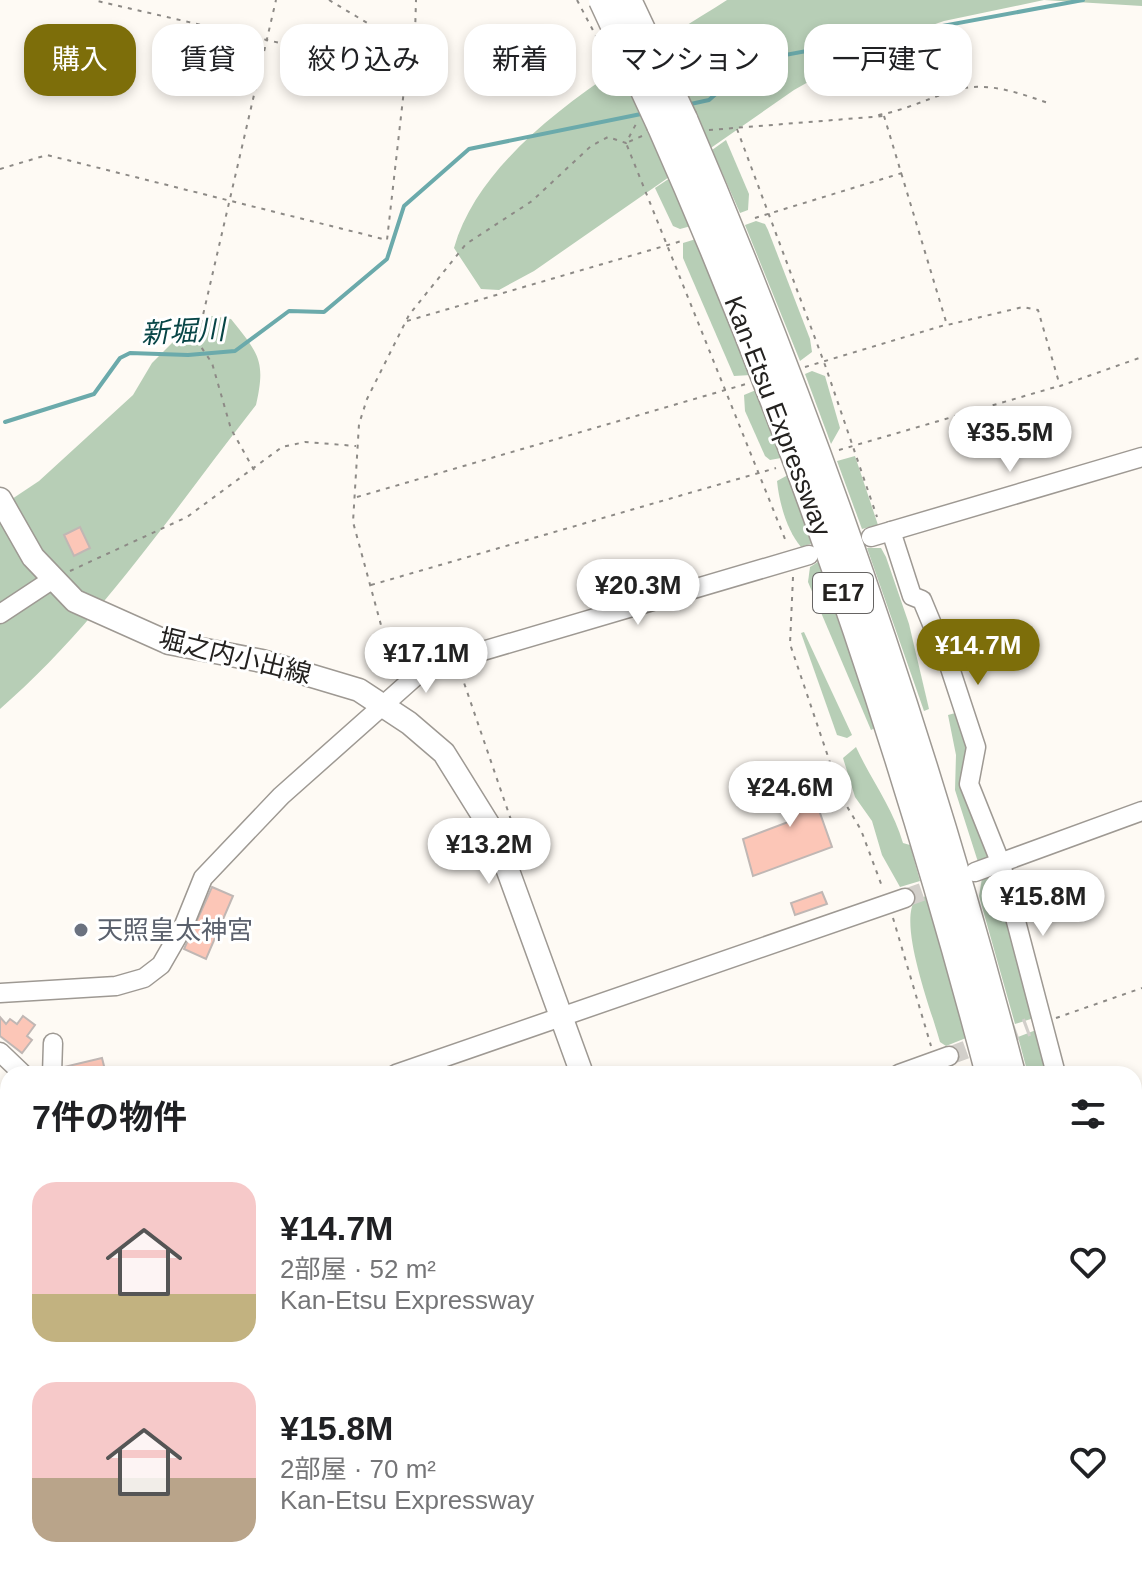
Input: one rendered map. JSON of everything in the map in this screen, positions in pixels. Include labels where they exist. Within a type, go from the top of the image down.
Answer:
[{"type":"highway","name":"Kan-Etsu Expressway","points":[[602,0],[748,332],[835,568],[906,778],[987,1066]]},
{"type":"highway","name":"Kan-Etsu Expressway","points":[[628,0],[657,125],[774,336],[855,557],[926,773],[1010,1066]]},
{"type":"main road","name":"堀之内小出線","points":[[0,499],[33,557],[75,601],[169,643],[327,678],[390,697],[444,753],[495,835],[579,1066]]},
{"type":"street","points":[[1053,1066],[1036,1025],[1001,864],[969,784],[976,747],[954,678],[922,600],[912,596],[881,534],[1142,457]]},
{"type":"street","points":[[0,993],[116,986],[144,978],[161,965],[184,925],[203,878],[281,796],[425,668],[801,557]]},
{"type":"street","points":[[0,614],[53,579]]},
{"type":"street","points":[[975,872],[1142,811]]},
{"type":"street","points":[[419,1066],[897,901]]},
{"type":"street","points":[[52,1066],[53,1043]]},
{"type":"street","points":[[0,1052],[15,1066]]},
{"type":"street","points":[[920,1066],[942,1058]]},
{"type":"path","points":[[93,0],[280,43]]},
{"type":"path","points":[[254,470],[231,429],[212,363],[197,341],[276,0]]},
{"type":"path","points":[[329,0],[369,24]]},
{"type":"path","points":[[415,24],[416,0]]},
{"type":"path","points":[[884,116],[879,115],[955,89],[978,87],[1005,87],[1051,104]]},
{"type":"path","points":[[0,169],[47,155],[387,240],[403,96]]},
{"type":"path","points":[[708,130],[884,116]]},
{"type":"path","points":[[884,116],[947,325]]},
{"type":"path","points":[[626,143],[657,125]]},
{"type":"path","points":[[390,697],[370,585],[353,522],[356,446],[367,399],[406,321],[466,244],[532,201],[591,146],[608,137],[626,143],[657,125]]},
{"type":"path","points":[[737,129],[853,446],[881,534]]},
{"type":"path","points":[[626,143],[761,472],[801,557],[790,644],[842,798],[897,901],[942,1058]]},
{"type":"path","points":[[755,218],[902,173]]},
{"type":"path","points":[[406,321],[687,240]]},
{"type":"path","points":[[804,367],[947,325],[1023,307],[1038,310],[1060,386]]},
{"type":"path","points":[[833,452],[1060,386],[1142,357]]},
{"type":"path","points":[[356,497],[749,383]]},
{"type":"path","points":[[53,579],[187,517],[282,447],[305,442],[356,446]]},
{"type":"path","points":[[370,585],[778,468]]},
{"type":"path","points":[[455,658],[523,855]]},
{"type":"path","points":[[1036,1025],[1142,988]]},
{"type":"green space","points":[[727,0],[1044,0],[935,24],[804,24],[804,84],[788,94],[788,24],[688,24]]},
{"type":"green space","points":[[1044,0],[1142,0],[1142,6]]},
{"type":"green space","points":[[592,87],[592,96],[785,96],[534,271],[499,290],[481,289],[454,248],[471,208],[497,171],[530,137]]},
{"type":"green space","points":[[726,140],[749,194],[748,210],[740,213],[712,150]]},
{"type":"green space","points":[[670,178],[691,226],[680,229],[673,226],[655,188]]},
{"type":"green space","points":[[756,221],[765,224],[768,230],[810,339],[812,352],[800,361],[745,225]]},
{"type":"green space","points":[[696,239],[751,375],[734,376],[683,258],[683,243]]},
{"type":"green space","points":[[212,316],[231,319],[254,350],[260,368],[256,405],[104,602],[0,709],[0,507],[39,481],[133,395],[152,363],[188,327]]},
{"type":"green space","points":[[812,371],[825,376],[840,428],[831,444],[805,374]]},
{"type":"green space","points":[[756,390],[781,458],[770,460],[765,456],[745,411],[744,395]]},
{"type":"green space","points":[[855,456],[878,525],[862,529],[837,461]]},
{"type":"green space","points":[[788,475],[813,543],[801,547],[788,525],[778,489],[777,481]]},
{"type":"green space","points":[[867,548],[881,548],[886,557],[909,624],[929,709],[924,711]]},
{"type":"green space","points":[[818,562],[875,728],[871,730],[808,582],[810,567]]},
{"type":"green space","points":[[804,632],[852,735],[847,738],[837,735],[801,633]]},
{"type":"green space","points":[[959,712],[963,715],[990,857],[978,862],[955,790],[956,755],[948,715]]},
{"type":"green space","points":[[856,747],[894,818],[903,843],[910,845],[920,881],[900,887],[882,855],[872,821],[855,797],[843,758]]},
{"type":"green space","points":[[996,876],[1037,1017],[1015,1024],[979,896],[982,878]]},
{"type":"green space","points":[[926,896],[966,1038],[946,1046],[940,1042],[913,948],[911,912],[915,900]]},
{"type":"green space","points":[[1036,1030],[1048,1066],[1026,1066],[1018,1037]]},
{"type":"building","points":[[80,527],[90,548],[74,556],[64,535]]},
{"type":"building","points":[[804,768],[832,847],[753,876],[743,839],[791,821],[777,784],[789,779],[787,775]]},
{"type":"building","points":[[212,887],[233,896],[206,959],[184,949]]},
{"type":"building","points":[[822,892],[827,904],[795,915],[791,903]]},
{"type":"building","points":[[23,1016],[35,1025],[27,1036],[32,1040],[22,1053],[0,1036],[0,1017],[6,1024],[10,1019],[17,1024]]},
{"type":"building","points":[[102,1058],[104,1066],[68,1066]]},
{"type":"waterway","name":"新堀川","points":[[686,105],[709,100],[753,61],[1083,0]]},
{"type":"waterway","name":"新堀川","points":[[5,422],[94,394],[120,358],[130,353],[188,355],[235,351],[289,311],[324,312],[387,259],[404,206],[469,149],[646,113]]},
{"type":"tunnel","points":[[905,898],[947,883]]},
{"type":"tunnel","points":[[949,1056],[1028,1027]]},
{"type":"place","name":"天照皇太神宮","points":[[81,930]]}]
